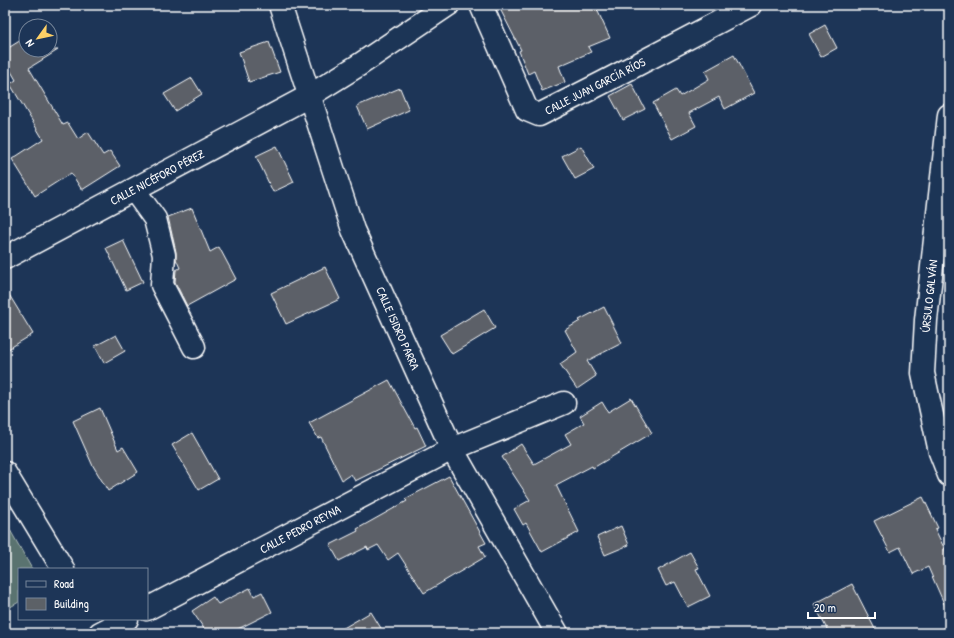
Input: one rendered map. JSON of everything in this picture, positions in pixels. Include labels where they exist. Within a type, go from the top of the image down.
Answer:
[{"type":"street","name":"CALLE ISIDRO PARRA","points":[[280,5],[353,230],[452,449],[557,633]]},
{"type":"street","name":"CALLE NICÉFORO PÉREZ","points":[[5,258],[309,96],[359,65],[448,5]]},
{"type":"street","name":"CALLE JUAN GARCÍA RÍOS","points":[[481,5],[527,110],[539,115],[604,82],[739,8]]},
{"type":"street","name":"ÚRSULO GALVÁN","points":[[949,115],[926,320],[923,373],[940,452],[949,475]]},
{"type":"street","points":[[134,190],[155,219],[164,255],[162,285],[194,347]]},
{"type":"street","name":"CALLE PEDRO REYNA","points":[[148,608],[452,449],[564,403]]},
{"type":"street","points":[[5,473],[62,568]]},
{"type":"street","points":[[100,629],[124,620]]},
{"type":"green space","points":[[5,521],[31,568],[18,568],[18,603],[5,610]]},
{"type":"building","points":[[498,5],[595,5],[610,38],[588,47],[591,52],[559,66],[565,82],[542,91],[534,71],[528,74],[519,51],[521,50]]},
{"type":"building","points":[[825,25],[837,48],[821,57],[809,34]]},
{"type":"building","points":[[18,42],[18,58],[45,58],[29,68],[63,125],[68,123],[78,139],[88,132],[103,155],[110,151],[120,166],[82,190],[71,173],[35,196],[12,159],[43,139],[10,84],[16,80],[5,61],[5,50]]},
{"type":"building","points":[[269,42],[280,72],[249,82],[239,52]]},
{"type":"building","points":[[734,55],[754,93],[725,109],[719,97],[689,113],[696,126],[672,139],[653,103],[676,90],[680,96],[709,79],[705,71]]},
{"type":"building","points":[[192,78],[202,94],[175,111],[164,94]]},
{"type":"building","points":[[632,84],[645,109],[623,120],[610,96]]},
{"type":"building","points":[[400,88],[409,110],[367,129],[357,106]]},
{"type":"building","points":[[277,146],[294,182],[273,192],[256,156]]},
{"type":"building","points":[[581,146],[594,169],[575,179],[562,156]]},
{"type":"building","points":[[192,208],[210,252],[219,247],[236,279],[187,306],[175,282],[176,270],[180,268],[176,259],[176,252],[168,217]]},
{"type":"building","points":[[123,240],[143,282],[126,290],[106,248]]},
{"type":"building","points":[[325,267],[340,299],[286,324],[271,293]]},
{"type":"building","points":[[5,288],[33,334],[5,351]]},
{"type":"building","points":[[604,307],[622,343],[587,361],[596,376],[577,389],[560,364],[577,352],[565,330],[580,321],[579,320]]},
{"type":"building","points":[[484,309],[495,328],[452,354],[440,335]]},
{"type":"building","points":[[116,335],[125,351],[104,363],[95,346]]},
{"type":"building","points":[[389,380],[415,428],[417,427],[426,446],[355,481],[351,474],[342,480],[321,437],[318,438],[309,423]]},
{"type":"building","points":[[631,398],[652,433],[593,468],[592,466],[556,485],[579,532],[542,552],[526,523],[523,525],[514,509],[530,500],[502,457],[521,444],[534,464],[571,444],[565,434],[584,423],[580,416],[602,402],[608,412]]},
{"type":"building","points":[[100,408],[118,450],[123,447],[138,472],[108,491],[92,464],[73,421]]},
{"type":"building","points":[[192,433],[218,479],[199,490],[172,445]]},
{"type":"building","points":[[449,476],[486,543],[479,546],[485,557],[424,593],[398,553],[388,560],[378,545],[368,550],[367,547],[339,561],[330,545],[358,531],[357,529],[407,501],[405,499]]},
{"type":"building","points":[[923,497],[938,528],[935,529],[949,558],[949,615],[928,567],[913,574],[900,547],[890,552],[874,521]]},
{"type":"building","points":[[621,526],[629,545],[605,555],[597,537]]},
{"type":"building","points":[[690,552],[699,568],[696,569],[710,596],[688,607],[675,582],[666,586],[658,570]]},
{"type":"building","points":[[852,584],[877,633],[829,633],[814,604]]},
{"type":"building","points":[[250,588],[254,596],[262,592],[272,612],[230,633],[207,633],[192,611],[213,597],[218,604]]},
{"type":"building","points":[[371,612],[384,633],[335,633]]}]
